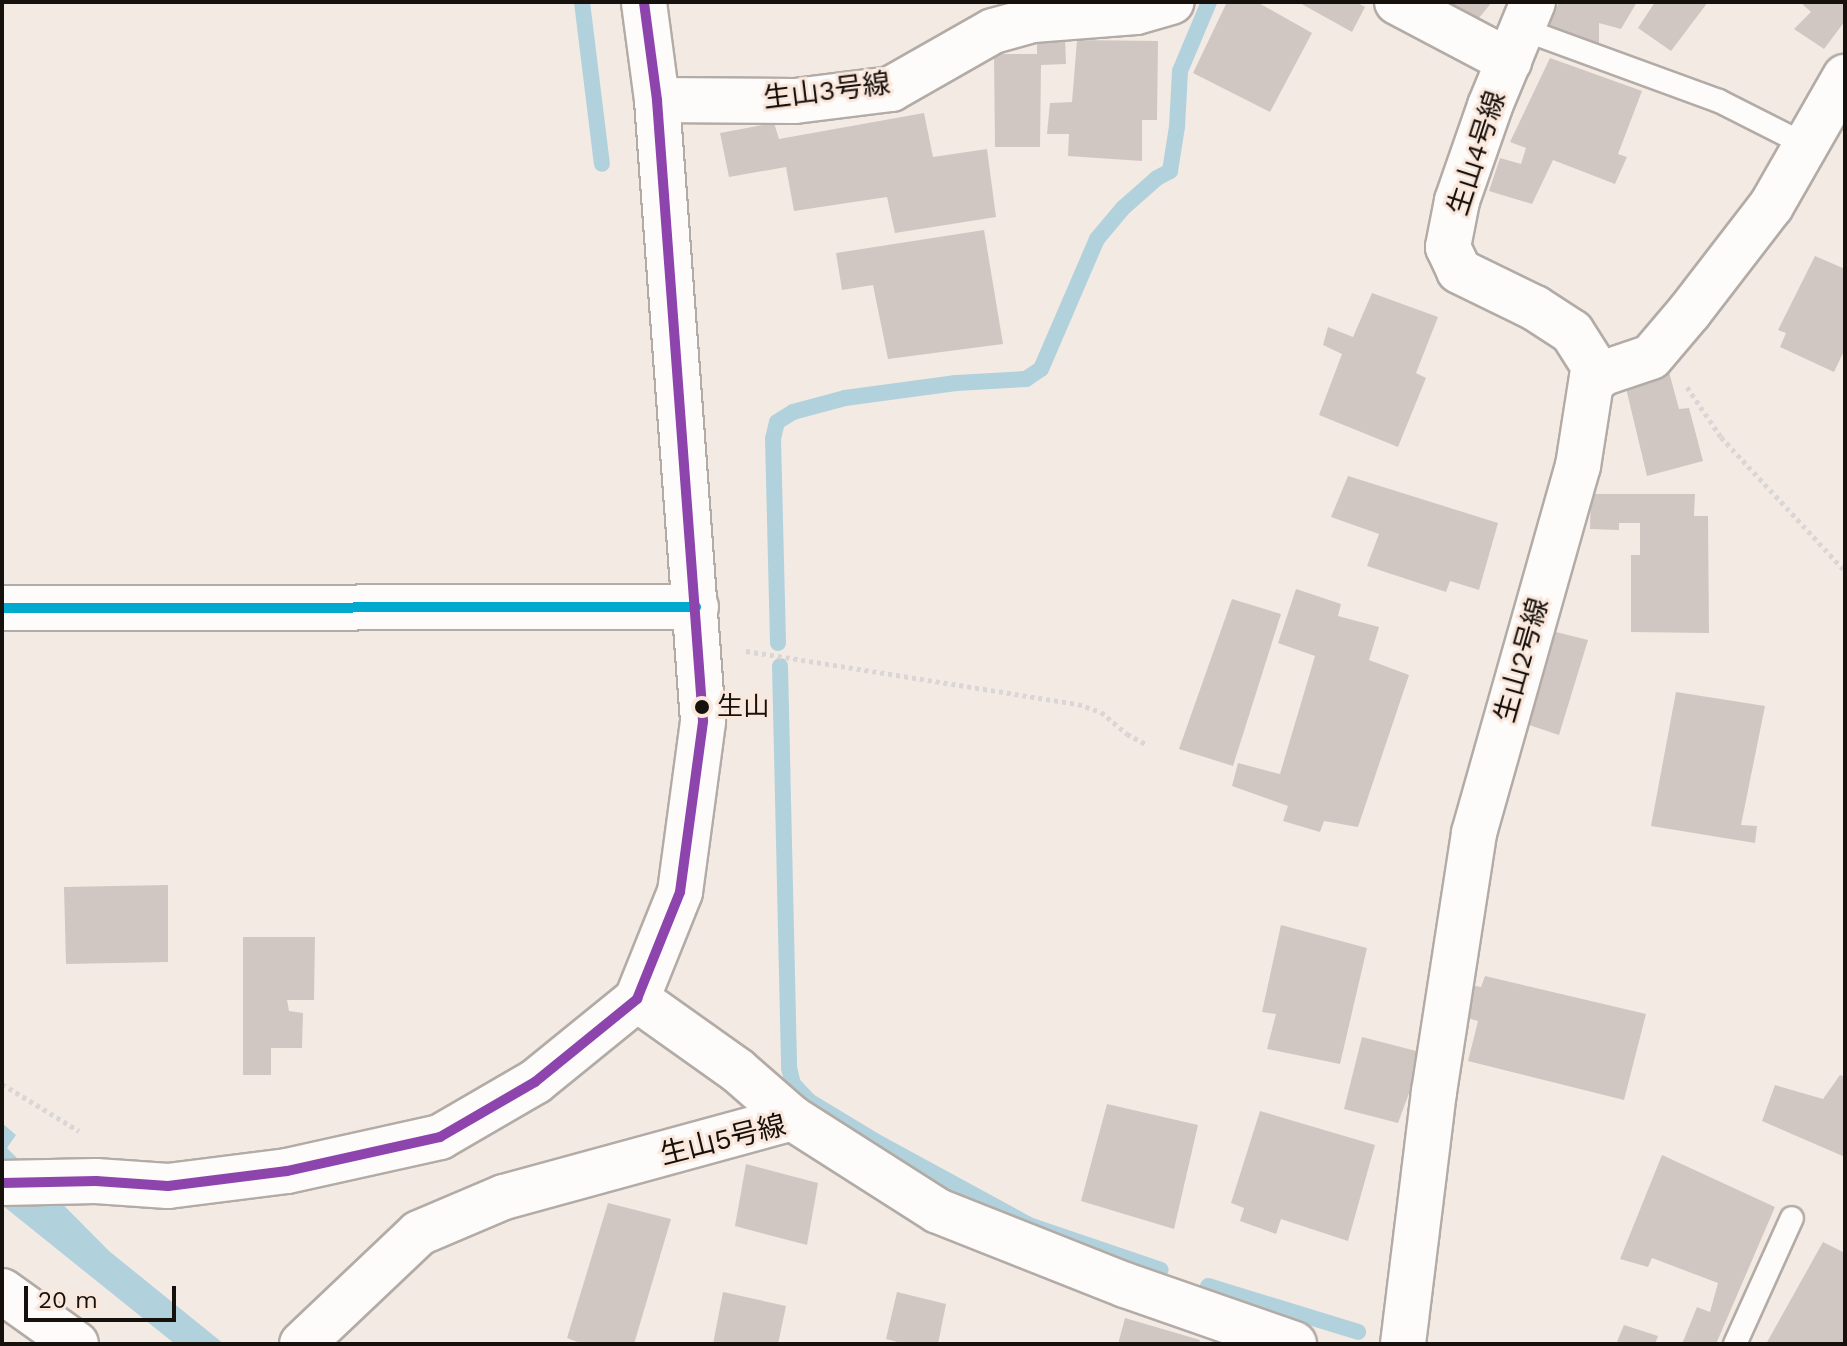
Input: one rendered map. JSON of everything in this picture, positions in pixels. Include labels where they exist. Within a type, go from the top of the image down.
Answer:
[{"type":"street","points":[[2,1183],[96,1181],[168,1186],[287,1171],[440,1137],[535,1082],[637,999],[680,892],[703,721],[657,100],[644,2]]},
{"type":"street","name":"生山3号線","points":[[657,100],[795,101],[891,89],[993,31],[1033,20],[1136,12],[1172,2]]},
{"type":"street","points":[[1397,2],[1521,31]]},
{"type":"street","name":"生山4号線","points":[[1521,31],[1457,201],[1448,247],[1459,271],[1535,308],[1572,332],[1600,376]]},
{"type":"street","points":[[1600,376],[1651,357],[1771,206],[1845,77]]},
{"type":"street","name":"生山2号線","points":[[1403,1344],[1434,1092],[1474,833],[1578,466],[1592,377],[1600,376]]},
{"type":"street","points":[[2,608],[697,626]]},
{"type":"street","points":[[637,999],[737,1070],[792,1118]]},
{"type":"street","name":"生山5号線","points":[[302,1344],[419,1233],[504,1197],[792,1118],[938,1211],[1125,1285],[1294,1344]]},
{"type":"street","points":[[2,1291],[76,1344]]},
{"type":"lane","points":[[1521,31],[1719,101],[1806,145]]},
{"type":"lane","points":[[1735,1344],[1792,1218]]},
{"type":"path","points":[[1660,346],[1721,437],[1845,571]]},
{"type":"path","points":[[697,626],[771,654],[1078,704],[1101,712],[1127,734],[1148,745]]},
{"type":"water","points":[[2,1123],[16,1135],[7,1148],[109,1251],[224,1344],[175,1344],[2,1205]]},
{"type":"building","points":[[1227,2],[1257,2],[1312,33],[1270,112],[1193,73]]},
{"type":"building","points":[[1298,2],[1356,2],[1365,7],[1352,32]]},
{"type":"building","points":[[1435,2],[1492,2],[1470,29]]},
{"type":"building","points":[[1559,2],[1637,2],[1621,29],[1599,23],[1599,45],[1549,27]]},
{"type":"building","points":[[1655,2],[1708,2],[1671,51],[1638,28]]},
{"type":"building","points":[[1800,2],[1845,2],[1845,21],[1824,49],[1794,29],[1811,12]]},
{"type":"building","points":[[1065,38],[1066,64],[1041,65],[1040,147],[995,147],[994,54],[1037,54],[1037,39]]},
{"type":"building","points":[[1077,40],[1158,41],[1157,120],[1142,120],[1142,161],[1068,156],[1069,134],[1047,134],[1050,103],[1072,102]]},
{"type":"building","points":[[1550,58],[1642,91],[1618,154],[1627,157],[1615,184],[1553,160],[1532,204],[1489,191],[1500,158],[1521,164],[1526,148],[1510,142]]},
{"type":"building","points":[[924,113],[933,157],[987,149],[996,217],[895,233],[887,197],[794,211],[786,167],[729,177],[720,133],[774,123],[779,139]]},
{"type":"building","points":[[984,230],[1003,344],[888,359],[873,285],[842,290],[836,253]]},
{"type":"building","points":[[1815,256],[1845,269],[1845,349],[1834,372],[1780,347],[1786,333],[1778,330]]},
{"type":"building","points":[[1372,293],[1438,317],[1416,373],[1426,378],[1398,447],[1319,415],[1342,354],[1323,345],[1328,327],[1353,337]]},
{"type":"building","points":[[1669,372],[1679,409],[1689,408],[1703,461],[1647,476],[1625,384]]},
{"type":"building","points":[[1348,476],[1498,523],[1479,590],[1450,581],[1446,592],[1367,566],[1379,534],[1331,517]]},
{"type":"building","points":[[1591,494],[1695,494],[1694,516],[1708,516],[1709,633],[1631,632],[1631,555],[1640,555],[1640,523],[1619,523],[1619,530],[1590,529]]},
{"type":"building","points":[[1296,589],[1341,604],[1338,616],[1379,627],[1369,660],[1409,675],[1358,827],[1324,821],[1320,832],[1283,821],[1288,806],[1232,786],[1238,763],[1280,774],[1315,656],[1278,643]]},
{"type":"building","points":[[1232,599],[1281,614],[1233,766],[1179,749]]},
{"type":"building","points":[[1552,631],[1588,640],[1559,735],[1520,722]]},
{"type":"building","points":[[1676,692],[1765,706],[1741,825],[1757,826],[1755,843],[1651,826]]},
{"type":"building","points":[[168,885],[168,962],[66,964],[64,887]]},
{"type":"building","points":[[1281,925],[1367,948],[1340,1064],[1267,1049],[1276,1014],[1262,1012]]},
{"type":"building","points":[[243,937],[315,937],[314,1000],[287,1000],[289,1011],[303,1013],[302,1048],[271,1048],[271,1075],[243,1075]]},
{"type":"building","points":[[1485,976],[1646,1014],[1624,1100],[1468,1061],[1478,1021],[1460,1016],[1470,985],[1481,987]]},
{"type":"building","points":[[1362,1037],[1424,1053],[1398,1123],[1344,1109]]},
{"type":"building","points":[[1840,1075],[1845,1077],[1845,1157],[1762,1121],[1775,1085],[1823,1099]]},
{"type":"building","points":[[1107,1104],[1198,1125],[1174,1229],[1081,1201]]},
{"type":"building","points":[[1260,1111],[1375,1145],[1348,1241],[1281,1219],[1276,1234],[1240,1221],[1244,1208],[1231,1203]]},
{"type":"building","points":[[1662,1155],[1775,1207],[1716,1344],[1682,1344],[1697,1307],[1710,1312],[1718,1283],[1652,1258],[1648,1267],[1620,1259]]},
{"type":"building","points":[[746,1164],[818,1183],[807,1245],[735,1226]]},
{"type":"building","points":[[608,1203],[671,1219],[634,1344],[583,1344],[567,1338]]},
{"type":"building","points":[[1823,1242],[1845,1253],[1845,1344],[1766,1344]]},
{"type":"building","points":[[723,1292],[786,1306],[778,1344],[713,1344]]},
{"type":"building","points":[[897,1292],[946,1304],[938,1344],[905,1344],[886,1339]]},
{"type":"building","points":[[1125,1318],[1200,1340],[1199,1344],[1118,1344]]},
{"type":"building","points":[[1624,1325],[1658,1336],[1655,1344],[1616,1344]]},
{"type":"waterway","points":[[582,2],[602,164]]},
{"type":"waterway","points":[[778,643],[773,439],[777,422],[793,412],[845,398],[956,383],[1026,379],[1041,369],[1097,239],[1123,208],[1157,178],[1170,171],[1177,127],[1180,71],[1209,2]]},
{"type":"waterway","points":[[780,666],[789,1068],[793,1084],[809,1101],[875,1141],[1029,1225],[1161,1270]]},
{"type":"waterway","points":[[1208,1286],[1358,1332]]},
{"type":"transit line","points":[[2,1183],[96,1181],[168,1186],[287,1171],[440,1137],[535,1082],[637,999],[680,892],[703,721],[657,100],[644,2]]},
{"type":"transit line","points":[[2,608],[696,607]]},
{"type":"place","name":"生山","points":[[702,707]]}]
